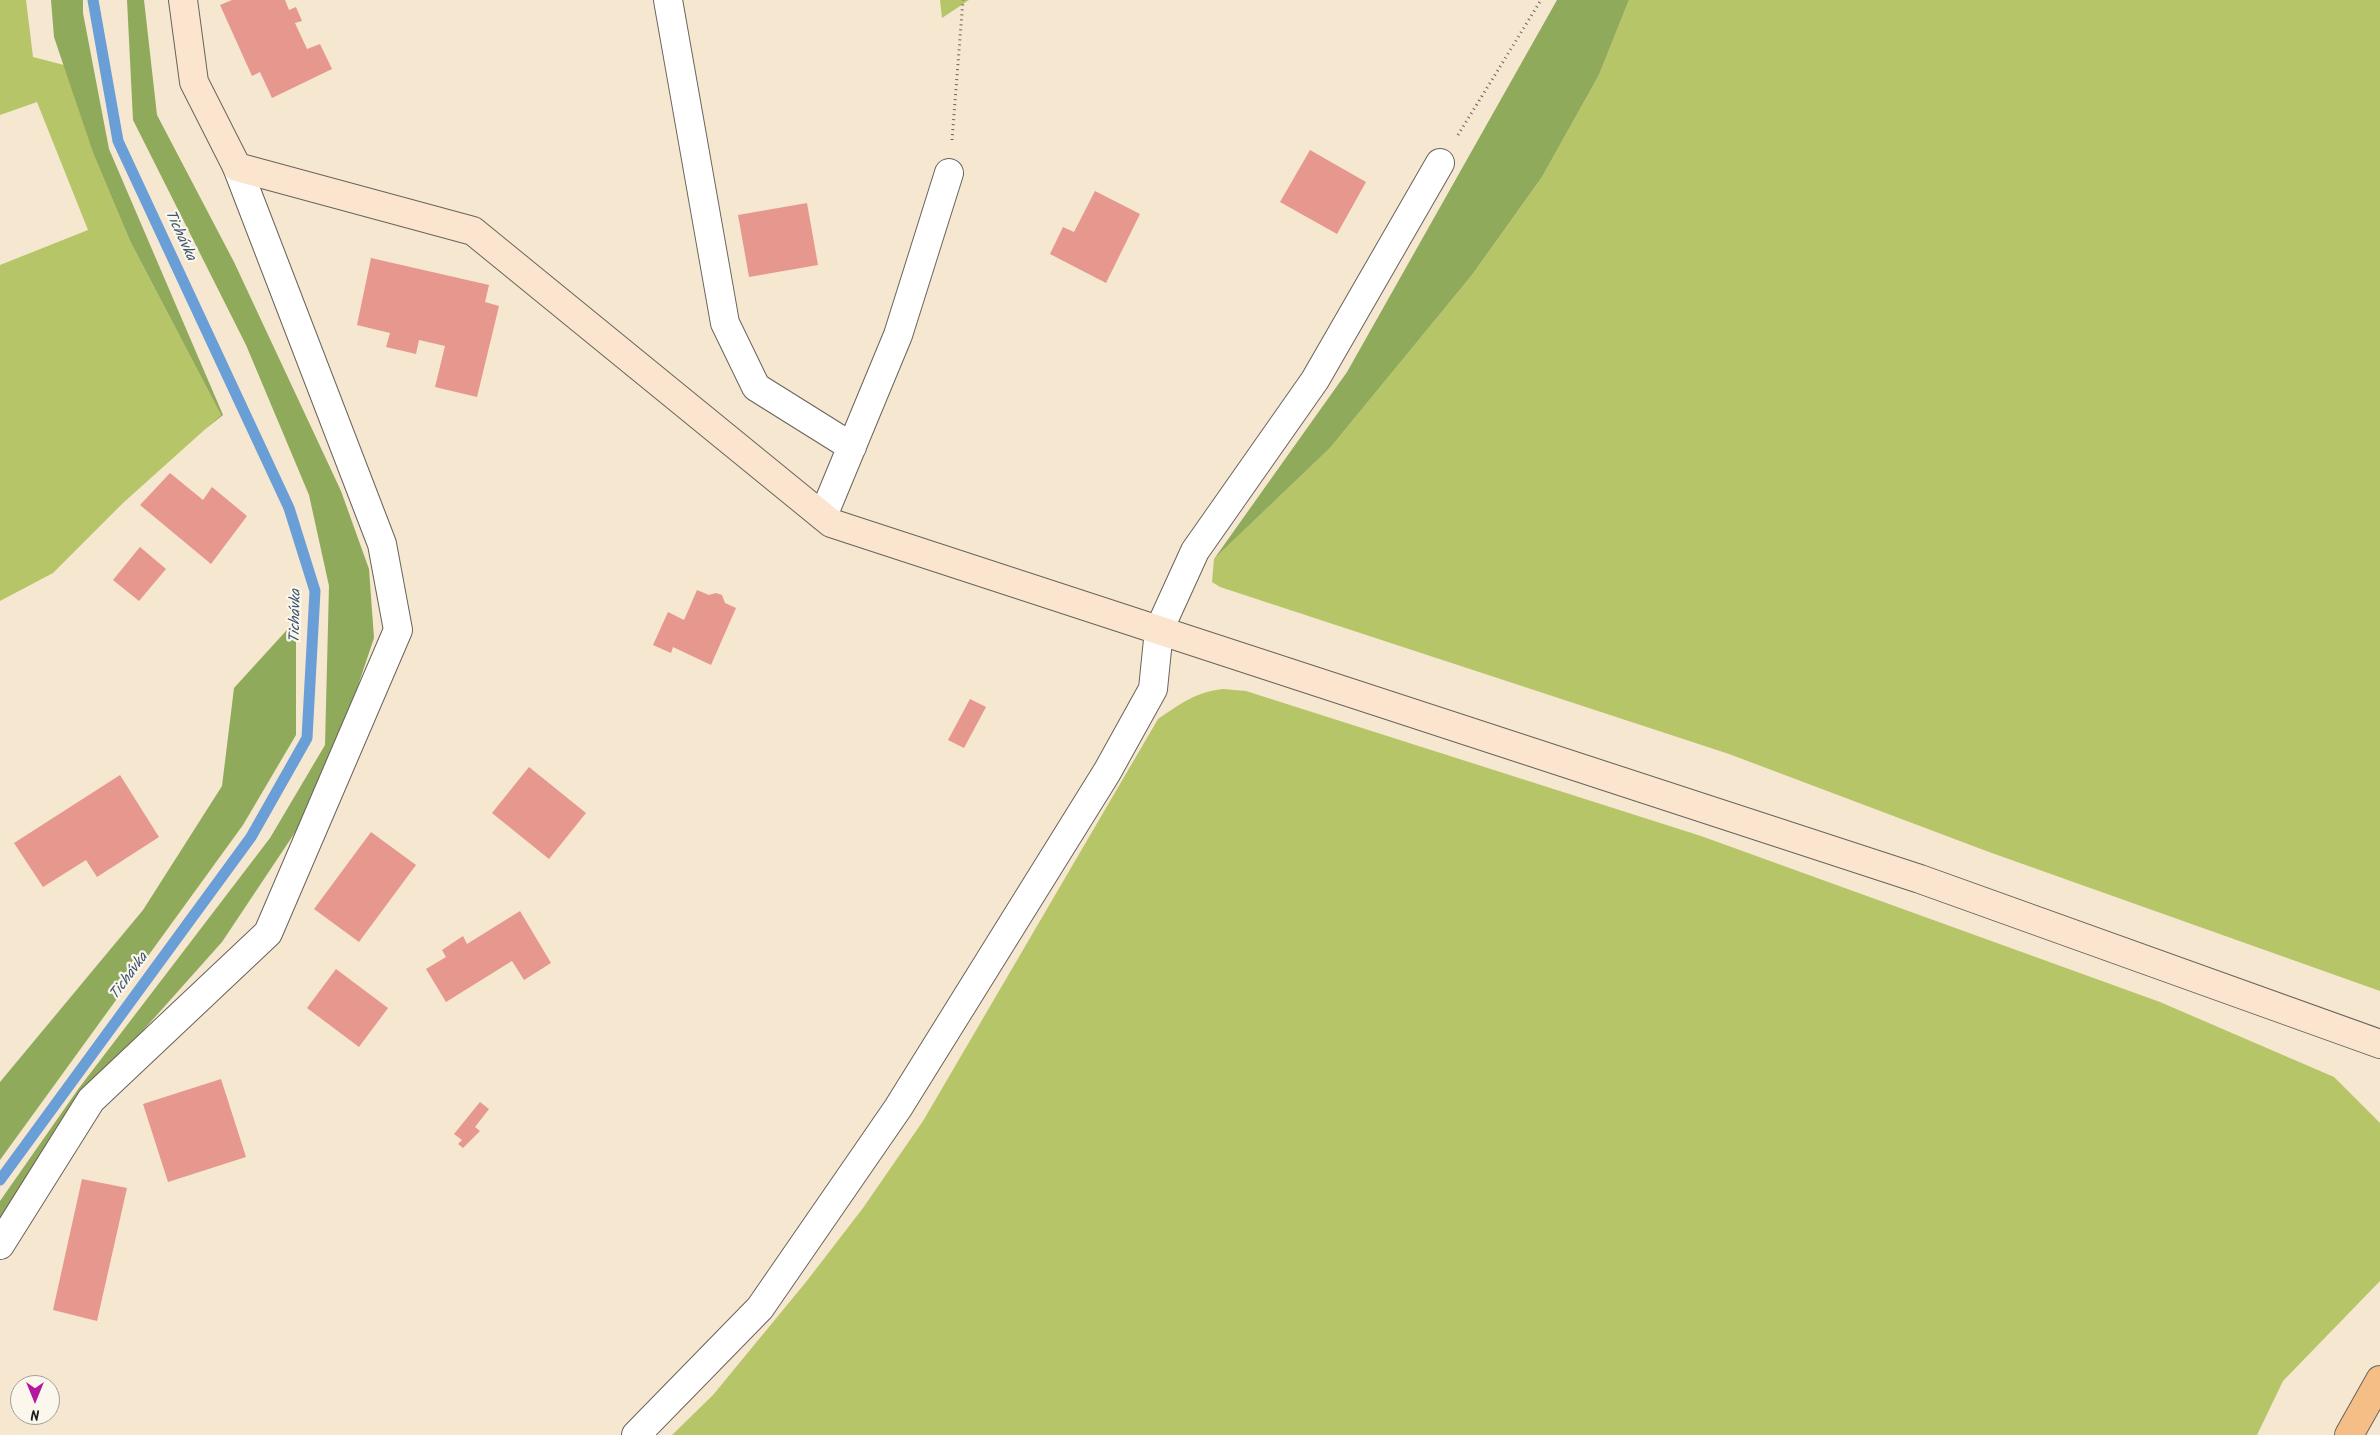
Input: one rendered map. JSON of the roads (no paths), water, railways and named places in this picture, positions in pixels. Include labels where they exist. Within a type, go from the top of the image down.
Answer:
[{"type":"main road","points":[[2349,1435],[2380,1380]]},
{"type":"street","points":[[0,1245],[91,1100],[268,933],[398,630],[382,544],[237,167],[194,82],[183,0]]},
{"type":"street","points":[[668,0],[725,323],[756,387],[852,446]]},
{"type":"street","points":[[636,1435],[760,1308],[898,1108],[1107,772],[1153,689],[1159,630],[1195,551],[1315,380],[1440,163]]},
{"type":"street","points":[[237,167],[473,231],[831,523],[1920,879],[2380,1044]]},
{"type":"street","points":[[823,516],[898,335],[949,173]]},
{"type":"waterway","name":"Tichávka","points":[[0,1180],[251,837],[307,738],[315,591],[289,508],[118,141],[93,0]]}]
